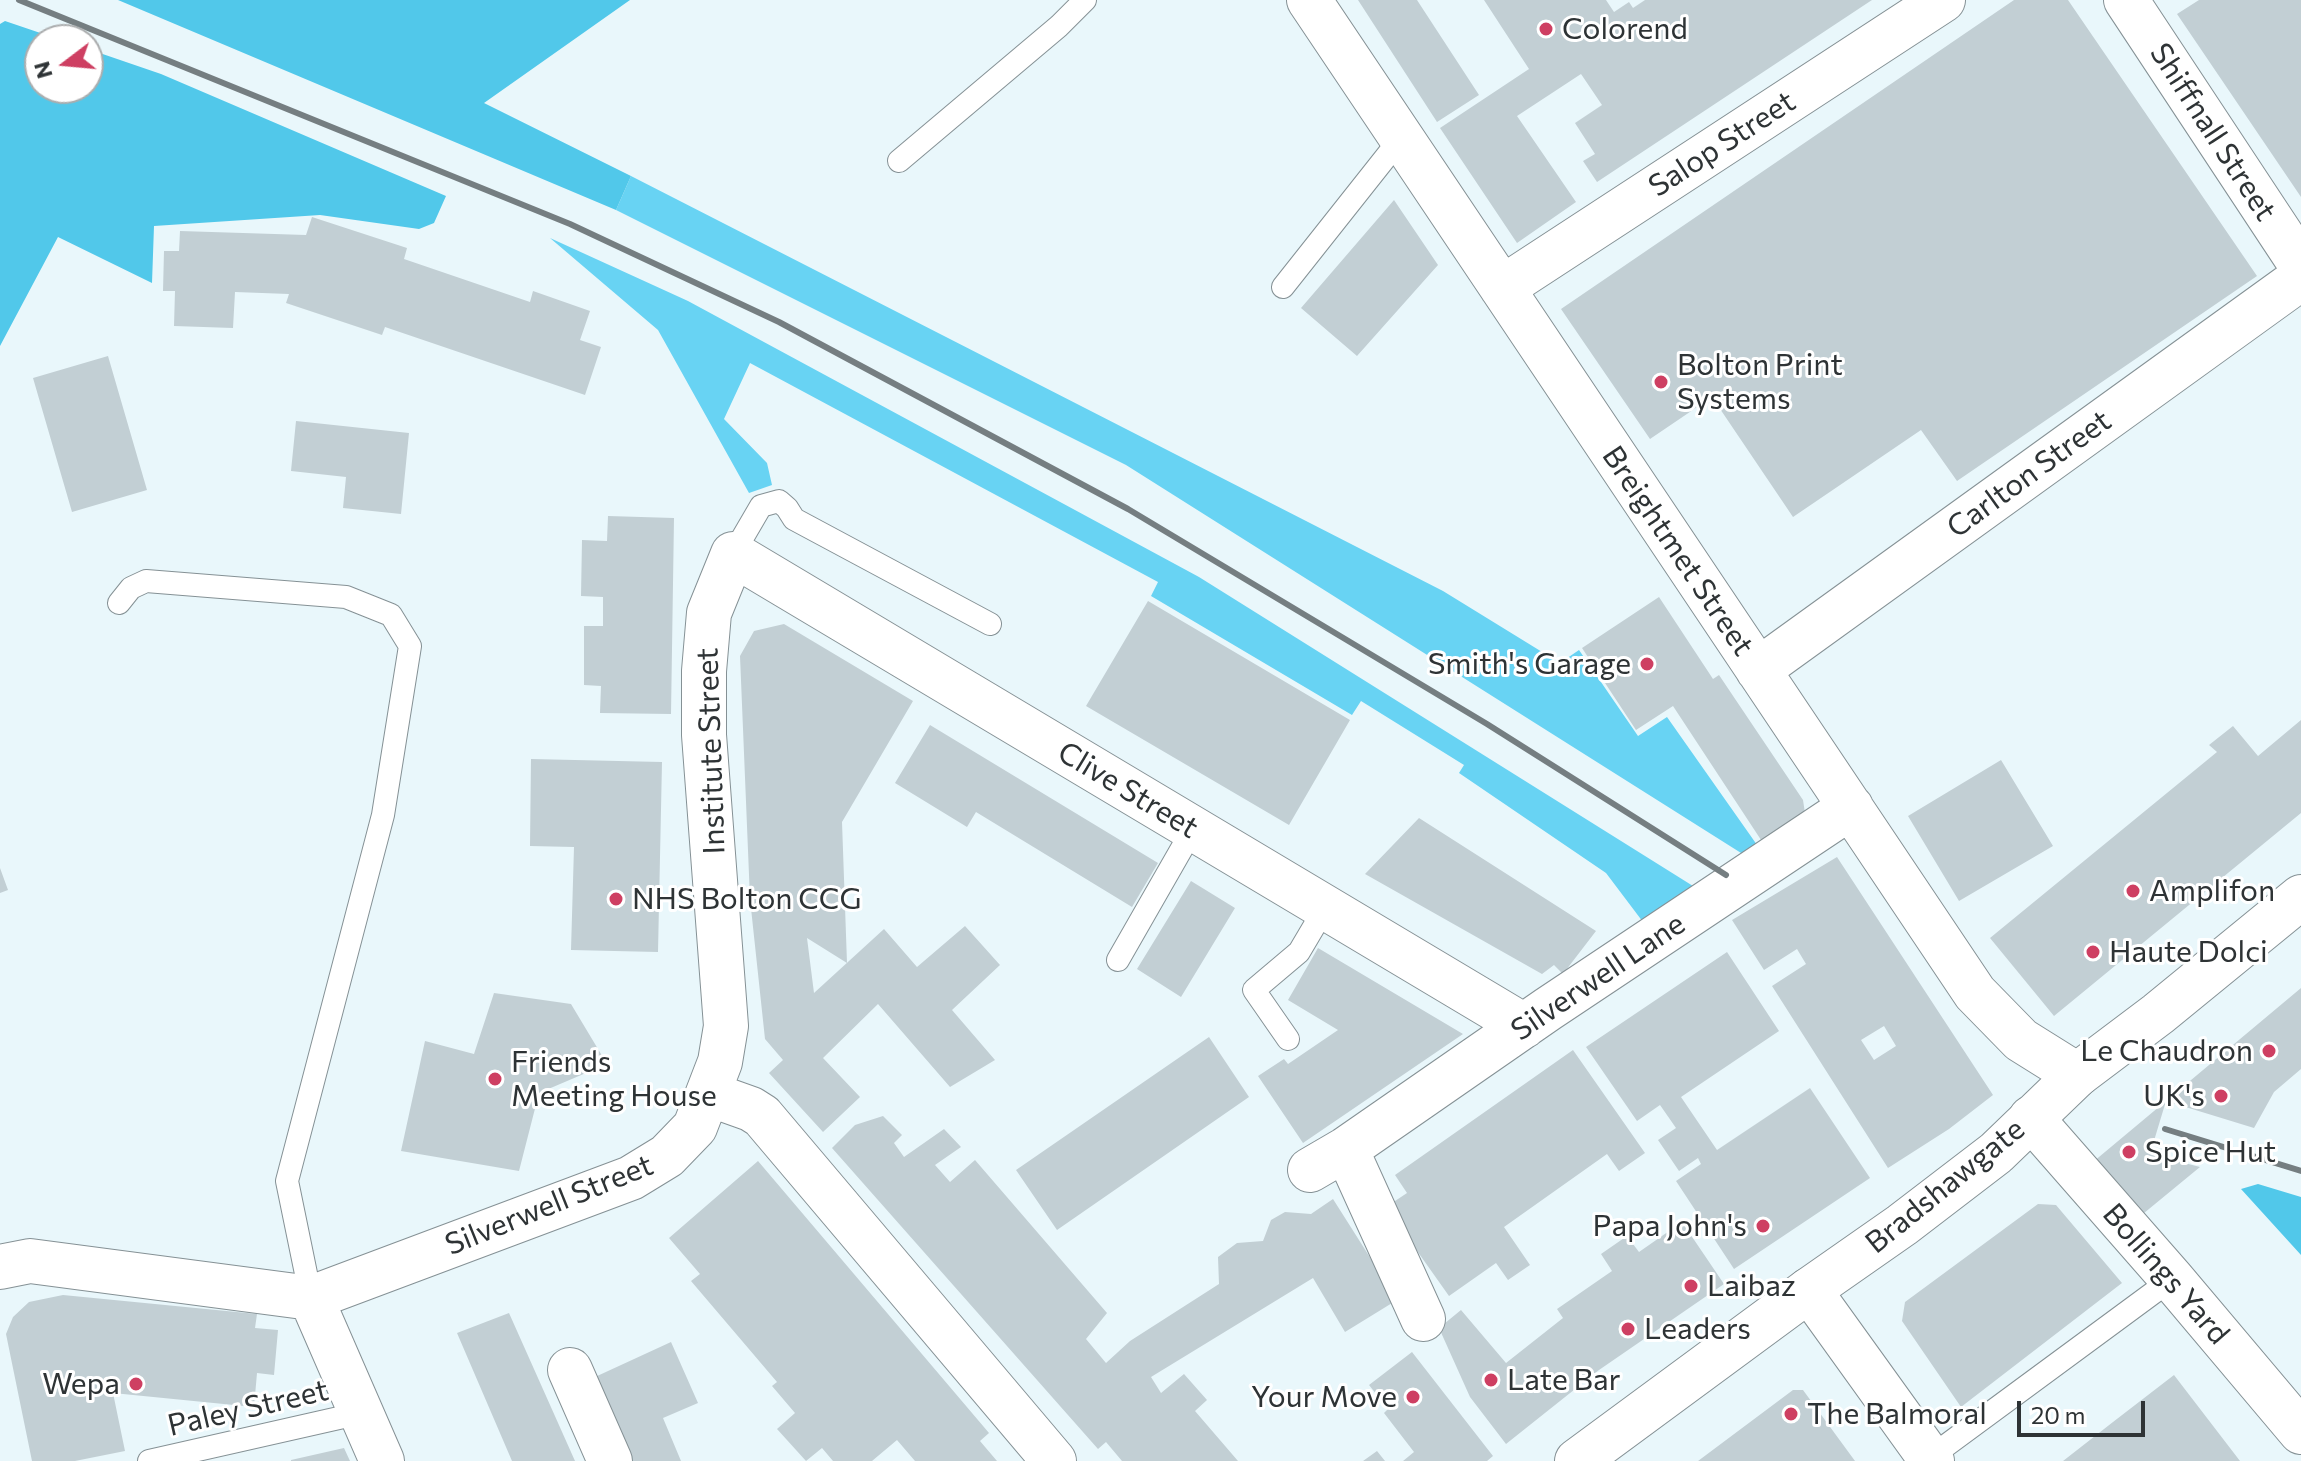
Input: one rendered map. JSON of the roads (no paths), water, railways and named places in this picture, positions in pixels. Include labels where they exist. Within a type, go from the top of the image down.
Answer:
[{"type":"street","name":"Breightmet Street","points":[[1309,0],[1975,993],[2021,1040],[2077,1075]]},
{"type":"street","name":"Salop Street","points":[[1502,288],[1943,0]]},
{"type":"street","name":"Shiffnall Street","points":[[2126,0],[2301,265]]},
{"type":"street","name":"Carlton Street","points":[[1758,670],[2301,278]]},
{"type":"street","name":"Clive Street","points":[[733,554],[1524,1026]]},
{"type":"street","name":"Institute Street","points":[[709,1094],[720,1062],[726,1026],[704,735],[704,671],[709,613],[733,554]]},
{"type":"street","name":"Silverwell Lane","points":[[1423,1319],[1328,1160],[1851,807]]},
{"type":"street","name":"Bradshawgate","points":[[1577,1461],[1902,1225],[1996,1153],[2077,1075],[2296,911]]},
{"type":"street","name":"Silverwell Street","points":[[0,1267],[30,1261],[311,1298],[631,1178],[667,1156],[695,1127],[709,1094]]},
{"type":"street","points":[[709,1094],[762,1116],[1052,1460]]},
{"type":"street","name":"Bollings Yard","points":[[2031,1118],[2300,1428]]},
{"type":"street","points":[[1809,1290],[1929,1460]]},
{"type":"street","points":[[311,1298],[382,1461]]},
{"type":"street","points":[[570,1370],[610,1461]]},
{"type":"lane","points":[[899,161],[1059,26],[1085,0]]},
{"type":"lane","points":[[1283,287],[1401,138]]},
{"type":"lane","points":[[733,554],[761,506],[779,501],[794,519],[990,624]]},
{"type":"lane","points":[[119,603],[131,588],[146,581],[346,597],[391,615],[410,646],[383,815],[287,1181],[311,1298]]},
{"type":"lane","points":[[1118,960],[1193,829]]},
{"type":"lane","points":[[1288,1039],[1254,990],[1299,952],[1325,908]]},
{"type":"lane","points":[[1929,1460],[2172,1279]]},
{"type":"lane","name":"Paley Street","points":[[149,1461],[361,1413]]},
{"type":"railway","points":[[19,0],[570,224],[779,322],[1128,509],[1487,724],[1726,875]]},
{"type":"railway","points":[[2165,1129],[2301,1171]]},
{"type":"place","name":"Colorend","points":[[1546,29]]},
{"type":"place","name":"Bolton Print Systems","points":[[1661,382]]},
{"type":"place","name":"Smith's Garage","points":[[1647,664]]},
{"type":"place","name":"Amplifon","points":[[2133,891]]},
{"type":"place","name":"NHS Bolton CCG","points":[[616,899]]},
{"type":"place","name":"Haute Dolci","points":[[2093,952]]},
{"type":"place","name":"Le Chaudron","points":[[2269,1051]]},
{"type":"place","name":"Friends Meeting House","points":[[495,1079]]},
{"type":"place","name":"UK's","points":[[2221,1096]]},
{"type":"place","name":"Spice Hut","points":[[2129,1152]]},
{"type":"place","name":"Papa John's","points":[[1763,1226]]},
{"type":"place","name":"Laibaz","points":[[1691,1286]]},
{"type":"place","name":"Leaders","points":[[1628,1329]]},
{"type":"place","name":"Late Bar","points":[[1491,1380]]},
{"type":"place","name":"Wepa","points":[[136,1384]]},
{"type":"place","name":"Your Move","points":[[1413,1397]]},
{"type":"place","name":"The Balmoral","points":[[1791,1414]]}]
